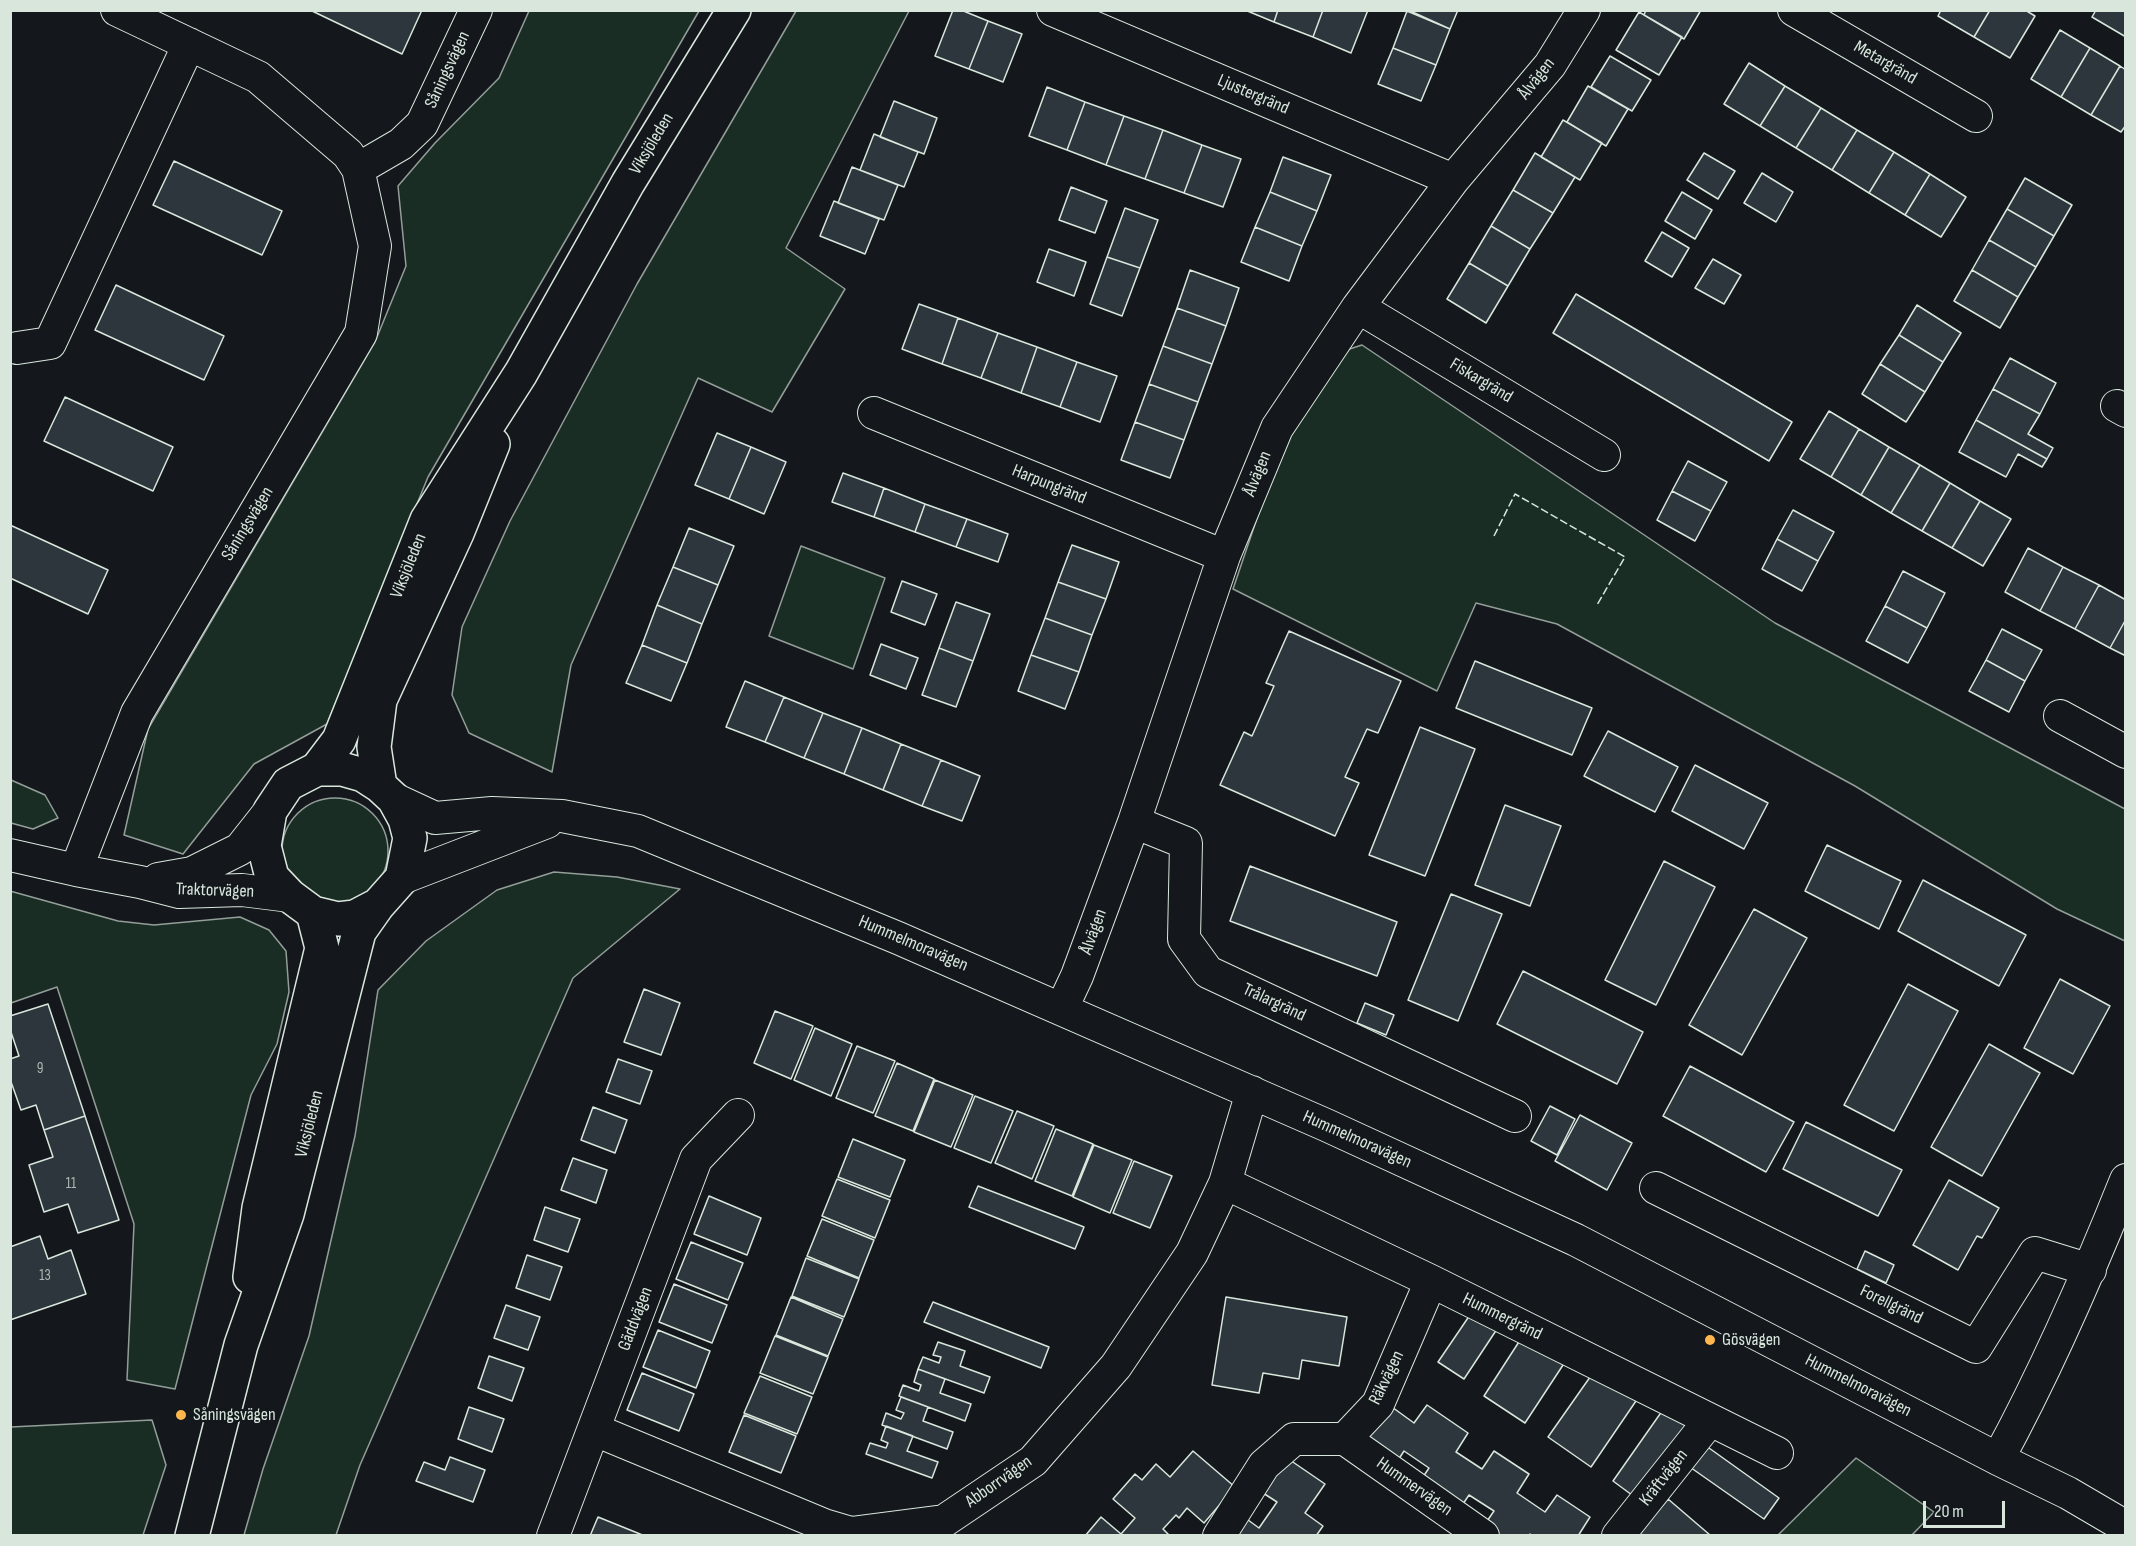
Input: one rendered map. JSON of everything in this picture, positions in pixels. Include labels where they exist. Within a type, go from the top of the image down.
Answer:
[{"type":"main road","name":"Viksjöleden","points":[[317,769],[339,740],[427,520],[521,373],[628,183],[734,10]]},
{"type":"main road","name":"Viksjöleden","points":[[387,792],[374,747],[380,700],[457,533],[521,373]]},
{"type":"main road","points":[[317,769],[342,769],[363,775],[387,792],[405,819],[411,838],[402,878],[378,905],[355,917],[338,919],[301,905],[272,877],[264,846],[270,811],[288,784],[317,769]]},
{"type":"main road","name":"Viksjöleden","points":[[241,1345],[259,1208],[322,948],[301,905]]},
{"type":"main road","name":"Viksjöleden","points":[[192,1536],[241,1345],[287,1214],[359,932],[378,905]]},
{"type":"street","name":"Såningsvägen","points":[[76,870],[137,713],[361,333],[375,246],[358,169],[348,154],[258,77],[117,10]]},
{"type":"street","name":"Såningsvägen","points":[[358,169],[401,144],[423,124],[476,10]]},
{"type":"street","name":"Ljustergränd","points":[[1053,10],[1454,180]]},
{"type":"street","name":"Ålvägen","points":[[1062,1008],[1077,976],[1134,822],[1224,556],[1277,428],[1358,307],[1454,180],[1550,65],[1584,10]]},
{"type":"street","name":"Metargränd","points":[[1794,10],[1976,116]]},
{"type":"street","points":[[17,348],[50,343],[189,44]]},
{"type":"street","name":"Fiskargränd","points":[[1358,307],[1604,455]]},
{"type":"street","name":"Harpungränd","points":[[874,413],[1224,556]]},
{"type":"street","points":[[2060,716],[2126,752]]},
{"type":"street","name":"Hummelmoravägen","points":[[387,792],[435,818],[492,813],[562,816],[638,831],[898,938],[1252,1092],[1576,1240],[2068,1493],[2126,1527]]},
{"type":"street","name":"Traktorvägen","points":[[140,882],[192,873],[240,849],[270,811]]},
{"type":"street","points":[[402,878],[562,816]]},
{"type":"street","name":"Trålargränd","points":[[1134,822],[1186,843],[1184,939],[1208,972],[1515,1116]]},
{"type":"street","name":"Traktorvägen","points":[[10,855],[179,892],[242,890],[301,905]]},
{"type":"street","name":"Abborrvägen","points":[[595,1430],[779,1518],[823,1530],[851,1533],[944,1521],[1033,1461],[1116,1366],[1192,1253],[1225,1183],[1252,1092]]},
{"type":"street","name":"Gäddvägen","points":[[553,1536],[696,1159],[738,1115]]},
{"type":"street","points":[[1998,1459],[2090,1270],[2126,1180]]},
{"type":"street","name":"Hummergränd","points":[[1225,1183],[1431,1281],[1777,1453]]},
{"type":"street","name":"Forellgränd","points":[[1656,1188],[1976,1347],[2034,1253],[2090,1270]]},
{"type":"street","name":"Räkvägen","points":[[1345,1439],[1378,1404],[1431,1281]]},
{"type":"street","name":"Kräftvägen","points":[[1618,1536],[1710,1420]]},
{"type":"street","points":[[1219,1536],[1264,1465],[1294,1439],[1345,1439]]},
{"type":"street","name":"Hummervägen","points":[[1345,1439],[1483,1536]]},
{"type":"green space","points":[[529,11],[699,11],[428,477],[327,724],[254,764],[183,854],[124,835],[148,729],[375,342],[406,266],[398,186],[435,143],[499,78]]},
{"type":"green space","points":[[796,11],[909,11],[786,248],[845,289],[772,412],[698,378],[571,665],[552,772],[469,733],[452,695],[462,627],[510,521],[637,284]]},
{"type":"green space","points":[[1362,345],[1775,623],[2125,809],[2125,941],[2057,909],[1855,786],[1557,624],[1476,603],[1437,691],[1233,589],[1287,430],[1334,354]]},
{"type":"green space","points":[[801,546],[885,578],[853,669],[769,636]]},
{"type":"green space","points":[[11,780],[45,795],[58,818],[33,829],[11,823]]},
{"type":"green space","points":[[335,798],[355,802],[372,814],[384,831],[388,851],[384,871],[372,888],[355,900],[335,904],[315,900],[298,888],[286,871],[282,851],[286,831],[298,814],[315,802]]},
{"type":"green space","points":[[554,872],[617,877],[680,889],[573,978],[360,1465],[336,1535],[244,1535],[263,1469],[309,1336],[355,1136],[378,990],[426,941],[497,890]]},
{"type":"green space","points":[[10,891],[118,921],[154,925],[240,917],[269,930],[286,951],[289,992],[277,1044],[251,1095],[175,1389],[127,1380],[134,1224],[57,987],[11,1003]]},
{"type":"green space","points":[[152,1420],[166,1465],[143,1535],[11,1535],[11,1427]]},
{"type":"green space","points":[[1856,1458],[1934,1512],[1912,1535],[1778,1535]]},
{"type":"building","points":[[310,10],[422,10],[402,54]]},
{"type":"building","points":[[953,10],[961,10],[988,21],[969,69],[935,56]]},
{"type":"building","points":[[1245,10],[1278,10],[1274,22]]},
{"type":"building","points":[[1278,10],[1323,10],[1313,37],[1274,22]]},
{"type":"building","points":[[1323,10],[1368,10],[1351,53],[1313,37]]},
{"type":"building","points":[[1408,10],[1458,10],[1450,29]]},
{"type":"building","points":[[1646,10],[1701,10],[1684,39],[1644,15]]},
{"type":"building","points":[[1941,10],[1990,10],[1974,37],[1938,16]]},
{"type":"building","points":[[1990,10],[2025,10],[2035,16],[2010,58],[1974,37]]},
{"type":"building","points":[[2096,10],[2126,10],[2126,37],[2092,17]]},
{"type":"building","points":[[1407,11],[1450,29],[1436,65],[1393,48]]},
{"type":"building","points":[[1639,12],[1682,37],[1659,75],[1616,50]]},
{"type":"building","points":[[988,21],[1022,34],[1003,82],[969,69]]},
{"type":"building","points":[[2060,30],[2090,48],[2061,97],[2031,79]]},
{"type":"building","points":[[1393,48],[1436,65],[1421,101],[1378,84]]},
{"type":"building","points":[[2090,48],[2120,66],[2091,115],[2061,97]]},
{"type":"building","points":[[1610,56],[1651,80],[1632,111],[1591,87]]},
{"type":"building","points":[[1749,63],[1785,86],[1760,126],[1724,104]]},
{"type":"building","points":[[2120,66],[2126,70],[2126,125],[2121,132],[2091,115]]},
{"type":"building","points":[[1588,86],[1628,109],[1606,146],[1567,122]]},
{"type":"building","points":[[1785,86],[1821,108],[1796,148],[1760,126]]},
{"type":"building","points":[[1047,87],[1085,102],[1067,150],[1029,136]]},
{"type":"building","points":[[894,101],[937,118],[924,154],[880,137]]},
{"type":"building","points":[[1085,102],[1124,116],[1106,165],[1067,150]]},
{"type":"building","points":[[1821,108],[1857,130],[1832,170],[1796,148]]},
{"type":"building","points":[[1124,116],[1163,130],[1145,179],[1106,165]]},
{"type":"building","points":[[1563,120],[1602,143],[1580,180],[1541,157]]},
{"type":"building","points":[[1163,130],[1202,145],[1184,193],[1145,179]]},
{"type":"building","points":[[1857,130],[1894,152],[1869,193],[1832,170]]},
{"type":"building","points":[[874,134],[918,152],[904,187],[860,170]]},
{"type":"building","points":[[1202,145],[1241,159],[1223,207],[1184,193]]},
{"type":"building","points":[[1894,152],[1930,174],[1905,215],[1869,193]]},
{"type":"building","points":[[1535,153],[1575,177],[1553,213],[1513,190]]},
{"type":"building","points":[[1704,153],[1735,171],[1718,199],[1687,180]]},
{"type":"building","points":[[1283,157],[1331,175],[1317,211],[1270,192]]},
{"type":"building","points":[[174,161],[282,211],[262,255],[153,205]]},
{"type":"building","points":[[852,167],[898,185],[884,220],[838,203]]},
{"type":"building","points":[[1762,173],[1793,192],[1776,222],[1744,203]]},
{"type":"building","points":[[1930,174],[1966,197],[1941,237],[1905,215]]},
{"type":"building","points":[[2025,178],[2072,205],[2054,236],[2007,209]]},
{"type":"building","points":[[1071,187],[1107,201],[1095,233],[1059,220]]},
{"type":"building","points":[[1513,190],[1553,213],[1530,249],[1491,226]]},
{"type":"building","points":[[1270,192],[1317,211],[1302,246],[1255,227]]},
{"type":"building","points":[[1682,192],[1712,210],[1695,239],[1665,221]]},
{"type":"building","points":[[834,201],[879,219],[865,254],[820,236]]},
{"type":"building","points":[[1125,208],[1158,220],[1140,268],[1107,257]]},
{"type":"building","points":[[2007,209],[2054,236],[2036,267],[1989,240]]},
{"type":"building","points":[[1491,226],[1530,249],[1508,286],[1469,263]]},
{"type":"building","points":[[1255,227],[1302,246],[1289,281],[1241,262]]},
{"type":"building","points":[[1662,232],[1689,248],[1672,277],[1645,261]]},
{"type":"building","points":[[1989,240],[2036,267],[2018,297],[1972,270]]},
{"type":"building","points":[[1049,249],[1086,262],[1074,296],[1037,282]]},
{"type":"building","points":[[1107,257],[1140,268],[1122,316],[1090,304]]},
{"type":"building","points":[[1713,259],[1741,275],[1724,304],[1695,288]]},
{"type":"building","points":[[1469,263],[1508,286],[1486,323],[1447,299]]},
{"type":"building","points":[[1190,270],[1239,288],[1226,326],[1177,308]]},
{"type":"building","points":[[1972,270],[2018,297],[2000,328],[1954,301]]},
{"type":"building","points":[[116,285],[224,336],[204,380],[95,330]]},
{"type":"building","points":[[1576,294],[1792,422],[1769,461],[1553,333]]},
{"type":"building","points":[[919,304],[958,318],[942,364],[902,349]]},
{"type":"building","points":[[1917,305],[1961,333],[1943,362],[1899,335]]},
{"type":"building","points":[[1177,308],[1226,326],[1212,364],[1163,346]]},
{"type":"building","points":[[958,318],[998,333],[981,378],[942,364]]},
{"type":"building","points":[[998,333],[1037,347],[1021,393],[981,378]]},
{"type":"building","points":[[1899,335],[1943,362],[1925,392],[1880,364]]},
{"type":"building","points":[[1163,346],[1212,364],[1198,402],[1149,384]]},
{"type":"building","points":[[1037,347],[1077,362],[1060,407],[1021,393]]},
{"type":"building","points":[[2010,358],[2056,383],[2040,414],[1993,389]]},
{"type":"building","points":[[1077,362],[1117,376],[1100,422],[1060,407]]},
{"type":"building","points":[[1880,364],[1925,392],[1906,422],[1862,394]]},
{"type":"building","points":[[1149,384],[1198,402],[1184,440],[1135,422]]},
{"type":"building","points":[[1993,389],[2040,414],[2028,434],[2053,448],[2047,459],[1976,420]]},
{"type":"building","points":[[65,397],[173,447],[153,491],[44,441]]},
{"type":"building","points":[[1829,411],[1859,429],[1831,477],[1800,459]]},
{"type":"building","points":[[1976,420],[2047,459],[2042,467],[2018,454],[2006,477],[1959,452]]},
{"type":"building","points":[[1135,422],[1184,440],[1170,478],[1121,460]]},
{"type":"building","points":[[1859,429],[1889,447],[1861,495],[1831,477]]},
{"type":"building","points":[[717,433],[751,447],[729,499],[695,485]]},
{"type":"building","points":[[751,447],[786,462],[764,514],[729,499]]},
{"type":"building","points":[[1889,447],[1920,465],[1891,513],[1861,495]]},
{"type":"building","points":[[1688,461],[1727,482],[1711,511],[1672,491]]},
{"type":"building","points":[[1920,465],[1950,483],[1922,531],[1891,513]]},
{"type":"building","points":[[843,473],[884,488],[874,517],[832,502]]},
{"type":"building","points":[[1950,483],[1980,501],[1952,548],[1922,531]]},
{"type":"building","points":[[884,488],[925,504],[915,532],[874,517]]},
{"type":"building","points":[[1672,491],[1711,511],[1695,541],[1657,520]]},
{"type":"building","points":[[1980,501],[2011,519],[1983,566],[1952,548]]},
{"type":"building","points":[[925,504],[967,519],[956,547],[915,532]]},
{"type":"building","points":[[1793,510],[1834,532],[1818,561],[1777,539]]},
{"type":"building","points":[[967,519],[1008,534],[998,562],[956,547]]},
{"type":"building","points":[[10,525],[108,570],[88,614],[10,578]]},
{"type":"building","points":[[689,528],[734,546],[718,585],[673,567]]},
{"type":"building","points":[[1777,539],[1818,561],[1802,591],[1762,569]]},
{"type":"building","points":[[1072,545],[1119,562],[1106,599],[1058,582]]},
{"type":"building","points":[[2028,548],[2063,567],[2040,611],[2005,592]]},
{"type":"building","points":[[673,567],[718,585],[702,624],[657,605]]},
{"type":"building","points":[[2063,567],[2099,585],[2075,629],[2040,611]]},
{"type":"building","points":[[1903,571],[1945,593],[1927,628],[1885,606]]},
{"type":"building","points":[[902,581],[937,594],[925,625],[891,612]]},
{"type":"building","points":[[1058,582],[1106,599],[1092,635],[1045,618]]},
{"type":"building","points":[[2099,585],[2126,600],[2126,619],[2110,648],[2075,629]]},
{"type":"building","points":[[956,602],[990,614],[973,661],[939,648]]},
{"type":"building","points":[[657,605],[702,624],[687,663],[642,645]]},
{"type":"building","points":[[1885,606],[1927,628],[1908,663],[1866,641]]},
{"type":"building","points":[[1045,618],[1092,635],[1079,672],[1031,655]]},
{"type":"building","points":[[2126,619],[2126,656],[2110,648]]},
{"type":"building","points":[[2002,629],[2042,650],[2025,681],[1986,660]]},
{"type":"building","points":[[1289,631],[1401,681],[1378,733],[1367,729],[1345,777],[1359,783],[1335,836],[1220,785],[1244,732],[1252,736],[1274,686],[1266,683]]},
{"type":"building","points":[[881,644],[918,658],[906,689],[870,675]]},
{"type":"building","points":[[642,645],[687,663],[671,701],[626,683]]},
{"type":"building","points":[[939,648],[973,661],[956,707],[922,695]]},
{"type":"building","points":[[1031,655],[1079,672],[1065,709],[1018,691]]},
{"type":"building","points":[[1986,660],[2025,681],[2009,712],[1969,691]]},
{"type":"building","points":[[1475,661],[1592,708],[1572,755],[1456,708]]},
{"type":"building","points":[[745,681],[784,697],[765,742],[726,727]]},
{"type":"building","points":[[784,697],[823,713],[804,758],[765,742]]},
{"type":"building","points":[[823,713],[862,728],[844,774],[804,758]]},
{"type":"building","points":[[1420,727],[1475,749],[1425,876],[1369,855]]},
{"type":"building","points":[[862,728],[901,744],[883,790],[844,774]]},
{"type":"building","points":[[1608,731],[1678,767],[1655,812],[1584,776]]},
{"type":"building","points":[[901,744],[941,760],[922,806],[883,790]]},
{"type":"building","points":[[941,760],[980,776],[962,821],[922,806]]},
{"type":"building","points":[[1695,765],[1768,803],[1744,849],[1672,811]]},
{"type":"building","points":[[1505,805],[1561,826],[1530,906],[1475,885]]},
{"type":"building","points":[[1827,845],[1901,881],[1879,929],[1805,891]]},
{"type":"building","points":[[1664,861],[1715,887],[1656,1005],[1605,980]]},
{"type":"building","points":[[1250,866],[1397,922],[1377,976],[1230,921]]},
{"type":"building","points":[[1923,880],[2026,935],[1999,986],[1898,931]]},
{"type":"building","points":[[1451,894],[1502,914],[1458,1021],[1408,1000]]},
{"type":"building","points":[[1754,909],[1807,938],[1742,1055],[1689,1025]]},
{"type":"building","points":[[1523,971],[1643,1032],[1617,1084],[1497,1024]]},
{"type":"building","points":[[2060,979],[2110,1006],[2073,1074],[2024,1048]]},
{"type":"building","points":[[1908,984],[1958,1011],[1894,1131],[1844,1105]]},
{"type":"building","points":[[644,989],[680,1003],[661,1055],[624,1042]]},
{"type":"building","points":[[1365,1003],[1394,1015],[1386,1035],[1357,1023]]},
{"type":"building","points":[[48,1004],[85,1116],[44,1130],[36,1105],[21,1110],[10,1079],[10,1059],[19,1056],[10,1029],[10,1016]]},
{"type":"building","points":[[775,1011],[813,1026],[791,1079],[754,1063]]},
{"type":"building","points":[[815,1028],[852,1044],[831,1096],[794,1080]]},
{"type":"building","points":[[1989,1044],[2040,1073],[1982,1176],[1931,1147]]},
{"type":"building","points":[[857,1046],[895,1061],[873,1113],[836,1098]]},
{"type":"building","points":[[618,1059],[652,1071],[640,1104],[606,1092]]},
{"type":"building","points":[[897,1063],[934,1079],[913,1131],[875,1116]]},
{"type":"building","points":[[1690,1066],[1794,1122],[1766,1172],[1663,1116]]},
{"type":"building","points":[[935,1080],[973,1095],[951,1147],[914,1132]]},
{"type":"building","points":[[975,1096],[1013,1111],[991,1163],[954,1148]]},
{"type":"building","points":[[1550,1106],[1575,1119],[1557,1155],[1531,1141]]},
{"type":"building","points":[[593,1107],[627,1120],[615,1153],[581,1140]]},
{"type":"building","points":[[1017,1111],[1054,1126],[1032,1179],[995,1163]]},
{"type":"building","points":[[1580,1115],[1632,1143],[1607,1190],[1555,1161]]},
{"type":"building","points":[[85,1116],[119,1220],[78,1233],[68,1204],[44,1212],[29,1165],[53,1157],[44,1130]]},
{"type":"building","points":[[1806,1122],[1902,1170],[1878,1216],[1783,1169]]},
{"type":"building","points":[[1056,1129],[1093,1144],[1072,1196],[1035,1181]]},
{"type":"building","points":[[853,1139],[905,1160],[890,1197],[838,1177]]},
{"type":"building","points":[[1094,1145],[1132,1160],[1110,1213],[1073,1197]]},
{"type":"building","points":[[573,1158],[607,1170],[596,1203],[561,1190]]},
{"type":"building","points":[[1134,1161],[1172,1176],[1150,1228],[1113,1213]]},
{"type":"building","points":[[837,1179],[890,1200],[875,1238],[822,1216]]},
{"type":"building","points":[[1949,1180],[1999,1208],[1982,1238],[1977,1236],[1958,1270],[1913,1245]]},
{"type":"building","points":[[978,1186],[1084,1227],[1075,1249],[969,1207]]},
{"type":"building","points":[[709,1196],[761,1218],[747,1255],[694,1234]]},
{"type":"building","points":[[545,1207],[580,1219],[568,1252],[534,1240]]},
{"type":"building","points":[[822,1219],[874,1240],[859,1278],[807,1256]]},
{"type":"building","points":[[40,1236],[48,1259],[71,1250],[86,1294],[10,1320],[10,1247]]},
{"type":"building","points":[[691,1242],[743,1263],[728,1300],[676,1279]]},
{"type":"building","points":[[1865,1251],[1894,1265],[1886,1283],[1857,1269]]},
{"type":"building","points":[[527,1255],[562,1267],[550,1300],[516,1288]]},
{"type":"building","points":[[806,1258],[859,1279],[844,1317],[792,1296]]},
{"type":"building","points":[[674,1284],[727,1305],[712,1343],[659,1322]]},
{"type":"building","points":[[791,1297],[843,1319],[828,1356],[776,1335]]},
{"type":"building","points":[[1226,1297],[1347,1317],[1339,1366],[1302,1360],[1299,1379],[1263,1373],[1259,1393],[1212,1385]]},
{"type":"building","points":[[933,1302],[1049,1347],[1041,1368],[924,1322]]},
{"type":"building","points":[[506,1305],[540,1317],[528,1350],[494,1338]]},
{"type":"building","points":[[1474,1309],[1499,1326],[1464,1379],[1438,1362]]},
{"type":"building","points":[[658,1330],[710,1351],[696,1388],[643,1367]]},
{"type":"building","points":[[1524,1334],[1565,1362],[1525,1423],[1484,1396]]},
{"type":"building","points":[[775,1336],[828,1357],[813,1394],[760,1373]]},
{"type":"building","points":[[938,1342],[965,1351],[960,1366],[990,1377],[984,1393],[918,1369],[923,1357],[939,1363],[941,1357],[933,1355]]},
{"type":"building","points":[[489,1356],[524,1368],[512,1401],[478,1388]]},
{"type":"building","points":[[918,1369],[945,1379],[940,1393],[971,1404],[965,1421],[899,1396],[903,1385],[919,1391],[921,1385],[914,1382]]},
{"type":"building","points":[[1595,1370],[1638,1398],[1591,1467],[1548,1437]]},
{"type":"building","points":[[642,1373],[694,1394],[679,1431],[627,1410]]},
{"type":"building","points":[[760,1376],[812,1397],[797,1434],[744,1413]]},
{"type":"building","points":[[901,1397],[928,1407],[923,1421],[953,1432],[947,1449],[882,1425],[886,1413],[901,1419],[904,1413],[896,1410]]},
{"type":"building","points":[[1385,1402],[1414,1423],[1427,1405],[1468,1433],[1456,1452],[1482,1469],[1494,1451],[1529,1474],[1517,1493],[1545,1512],[1557,1495],[1590,1517],[1578,1536],[1533,1536],[1530,1534],[1529,1536],[1495,1536],[1483,1527],[1494,1511],[1469,1495],[1459,1510],[1419,1483],[1429,1468],[1404,1451],[1395,1465],[1359,1441]]},
{"type":"building","points":[[1667,1404],[1690,1421],[1636,1498],[1613,1481]]},
{"type":"building","points":[[469,1407],[504,1419],[492,1452],[458,1439]]},
{"type":"building","points":[[744,1415],[796,1436],[781,1473],[729,1452]]},
{"type":"building","points":[[886,1426],[913,1436],[907,1451],[938,1462],[932,1478],[866,1454],[870,1443],[886,1448],[888,1443],[881,1440]]},
{"type":"building","points":[[1702,1443],[1779,1498],[1764,1519],[1687,1465]]},
{"type":"building","points":[[1193,1451],[1235,1487],[1204,1523],[1187,1508],[1179,1518],[1176,1515],[1163,1529],[1170,1536],[1085,1536],[1101,1517],[1121,1534],[1135,1518],[1113,1499],[1135,1474],[1142,1480],[1156,1464],[1170,1477]]},
{"type":"building","points":[[450,1457],[485,1470],[473,1502],[416,1481],[424,1462],[445,1470]]},
{"type":"building","points":[[1287,1458],[1325,1484],[1305,1513],[1323,1526],[1316,1536],[1232,1536],[1244,1517],[1259,1528],[1277,1502],[1263,1493]]},
{"type":"building","points":[[1668,1499],[1710,1535],[1636,1536]]},
{"type":"building","points":[[598,1517],[645,1536],[590,1536]]},
{"type":"fence","points":[[1494,536],[1515,494],[1625,557],[1597,605]]},
{"type":"place","name":"Gösvägen","points":[[1710,1340]]},
{"type":"place","name":"Såningsvägen","points":[[181,1415]]}]
